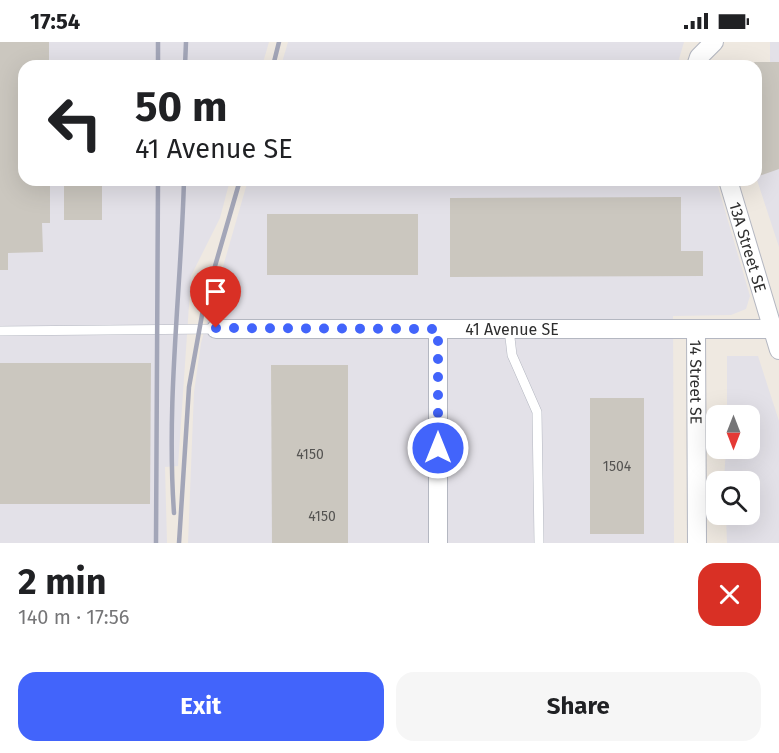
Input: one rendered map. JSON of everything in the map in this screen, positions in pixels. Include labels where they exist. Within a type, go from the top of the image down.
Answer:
[{"type":"street","points":[[698,60],[714,42]]},
{"type":"street","name":"13A Street SE","points":[[730,186],[776,328],[779,350]]},
{"type":"street","name":"41 Avenue SE","points":[[216,328],[696,330],[776,328]]},
{"type":"street","points":[[438,329],[438,543]]},
{"type":"street","name":"14 Street SE","points":[[696,330],[697,543]]},
{"type":"lane","points":[[0,331],[216,328]]},
{"type":"lane","points":[[509,329],[512,356],[537,412],[539,543]]},
{"type":"shaded area","points":[[0,42],[269,42],[264,60],[18,60],[18,186],[228,186],[220,218],[191,276],[178,466],[165,467],[167,543],[0,543]]},
{"type":"shaded area","points":[[288,42],[684,42],[679,60],[283,60]]},
{"type":"shaded area","points":[[770,42],[779,42],[779,247],[759,186],[762,186],[762,62],[770,62]]},
{"type":"shaded area","points":[[246,186],[718,186],[750,296],[746,309],[731,315],[673,316],[674,543],[188,543],[194,392],[201,343]]},
{"type":"shaded area","points":[[727,356],[758,356],[779,421],[779,543],[727,543],[726,525],[760,525],[760,471],[725,471],[725,459],[760,459],[760,405],[727,405]]},
{"type":"building","points":[[0,42],[49,42],[49,60],[18,60],[18,186],[50,186],[50,223],[42,223],[43,252],[8,253],[8,270],[0,270]]},
{"type":"building","points":[[762,62],[779,62],[779,169],[762,175]]},
{"type":"building","points":[[64,186],[102,186],[102,220],[64,220]]},
{"type":"building","points":[[681,197],[681,251],[703,251],[703,276],[450,277],[450,198]]},
{"type":"building","points":[[267,214],[418,214],[418,275],[267,275]]},
{"type":"building","points":[[0,363],[151,363],[150,504],[0,504]]},
{"type":"building","points":[[271,365],[348,365],[348,543],[272,543]]},
{"type":"building","points":[[590,398],[644,398],[644,534],[590,534]]},
{"type":"railway","points":[[158,42],[158,60]]},
{"type":"railway","points":[[185,60],[186,42]]},
{"type":"railway","points":[[274,60],[279,42]]},
{"type":"railway","points":[[156,543],[158,186]]},
{"type":"railway","points":[[174,513],[173,388],[184,186]]},
{"type":"railway","points":[[179,543],[189,387],[204,304],[238,186]]},
{"type":"route","points":[[216,328],[438,329],[438,448]]}]
